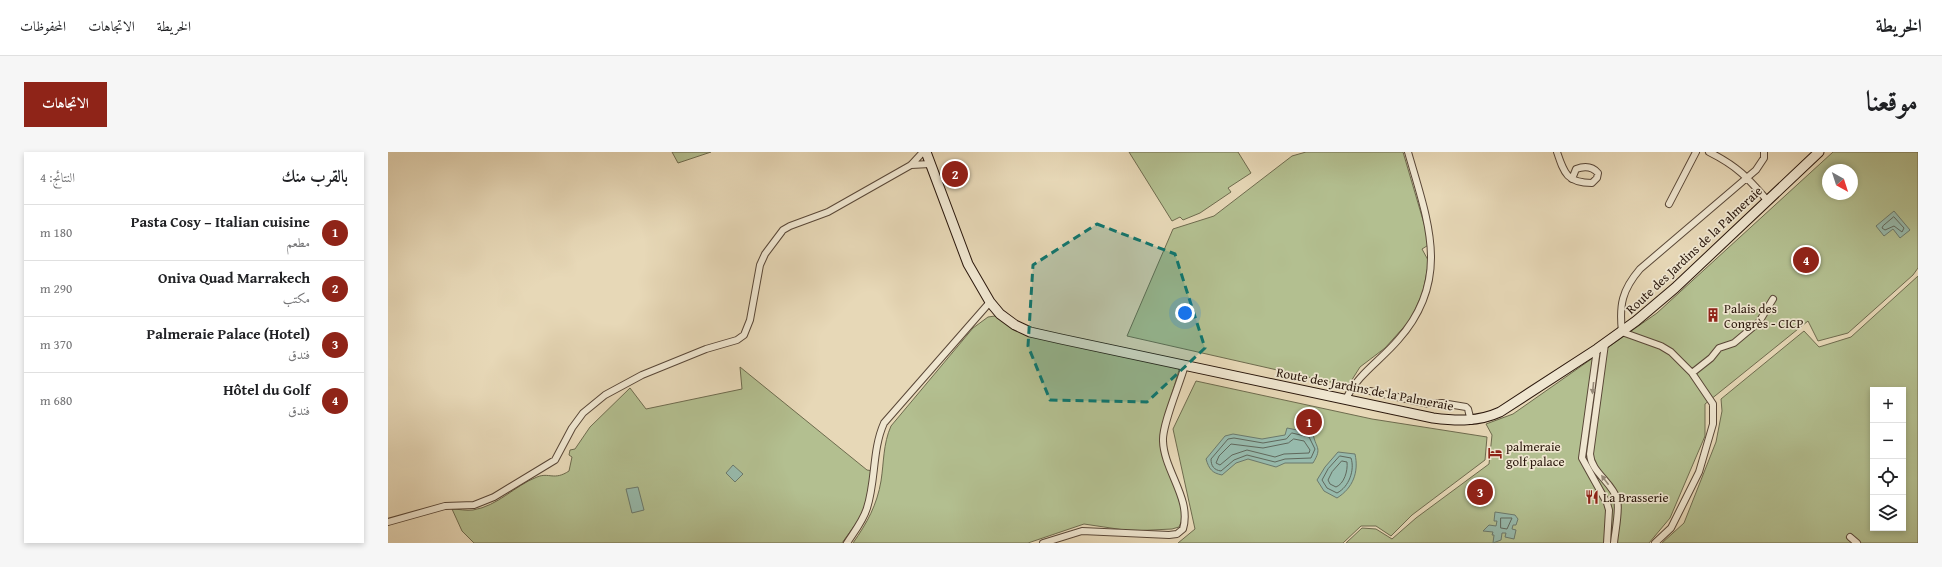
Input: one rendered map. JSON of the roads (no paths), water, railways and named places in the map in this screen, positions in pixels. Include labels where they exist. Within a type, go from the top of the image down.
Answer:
[{"type":"street","name":"Route des Jardins de la Palmeraie","points":[[925,152],[974,277],[990,302],[1000,314],[1015,326],[1030,332],[1433,418],[1471,421],[1487,418],[1500,412],[1622,332],[1675,288],[1818,152]]},
{"type":"street","points":[[388,522],[445,506],[474,505],[494,497],[555,460],[572,428],[583,413],[605,395],[642,375],[741,338],[748,329],[760,265],[764,254],[783,230],[828,212],[911,165],[925,152]]},
{"type":"street","points":[[1346,399],[1366,371],[1403,334],[1423,304],[1427,291],[1430,275],[1431,244],[1422,198],[1410,152]]},
{"type":"street","points":[[1557,152],[1564,172],[1572,179]]},
{"type":"street","points":[[1669,204],[1696,152]]},
{"type":"street","points":[[1709,152],[1729,162],[1747,177],[1767,200]]},
{"type":"street","points":[[1655,543],[1671,528],[1695,482],[1713,424],[1713,404],[1692,373],[1671,352],[1661,346],[1633,338],[1622,332],[1622,299],[1632,279],[1658,254],[1761,164],[1764,152]]},
{"type":"street","points":[[911,165],[930,164]]},
{"type":"street","points":[[1692,373],[1711,358],[1719,348],[1734,343],[1759,322],[1773,299]]},
{"type":"street","points":[[847,543],[863,518],[867,508],[875,467],[876,445],[884,423],[990,302]]},
{"type":"street","points":[[1601,347],[1592,419],[1590,458],[1611,488],[1617,501],[1614,543]]},
{"type":"street","points":[[1601,347],[1592,419],[1582,458],[1607,503],[1609,510],[1607,543]]},
{"type":"street","points":[[1043,543],[1082,531],[1169,535],[1178,534],[1183,529],[1185,513],[1163,442],[1165,425],[1186,365]]},
{"type":"street","points":[[1370,392],[1428,404],[1442,403],[1466,407],[1468,409],[1471,421]]},
{"type":"street","points":[[1850,537],[1857,543]]},
{"type":"water","points":[[1894,211],[1910,230],[1900,238],[1893,229],[1884,236],[1876,226]]},
{"type":"water","points":[[1287,428],[1313,433],[1318,448],[1318,454],[1313,463],[1285,463],[1276,467],[1248,459],[1236,463],[1222,475],[1213,472],[1208,465],[1206,459],[1225,436],[1233,434],[1262,439],[1285,435]]},
{"type":"water","points":[[1338,452],[1355,454],[1356,467],[1354,479],[1351,484],[1343,494],[1337,498],[1324,491],[1317,480],[1325,467]]},
{"type":"water","points":[[733,465],[743,474],[735,482],[726,473]]},
{"type":"water","points":[[638,487],[644,510],[632,513],[626,489]]},
{"type":"water","points":[[1495,512],[1515,515],[1518,519],[1516,525],[1513,525],[1512,529],[1516,530],[1514,539],[1505,537],[1506,533],[1502,533],[1501,540],[1493,543],[1493,532],[1483,531],[1489,525],[1496,526],[1497,521],[1494,521]]},
{"type":"place","name":"Oniva Quad Marrakech","points":[[955,174]]},
{"type":"place","name":"Hôtel du Golf","points":[[1806,260]]},
{"type":"place","name":"Palais des Congrès - CICP","points":[[1713,315]]},
{"type":"place","name":"Pasta Cosy – Italian cuisine","points":[[1309,422]]},
{"type":"place","name":"palmeraie golf palace","points":[[1495,453]]},
{"type":"place","name":"(Hotel) Palmeraie Palace","points":[[1480,492]]},
{"type":"place","name":"La Brasserie","points":[[1592,497]]}]
